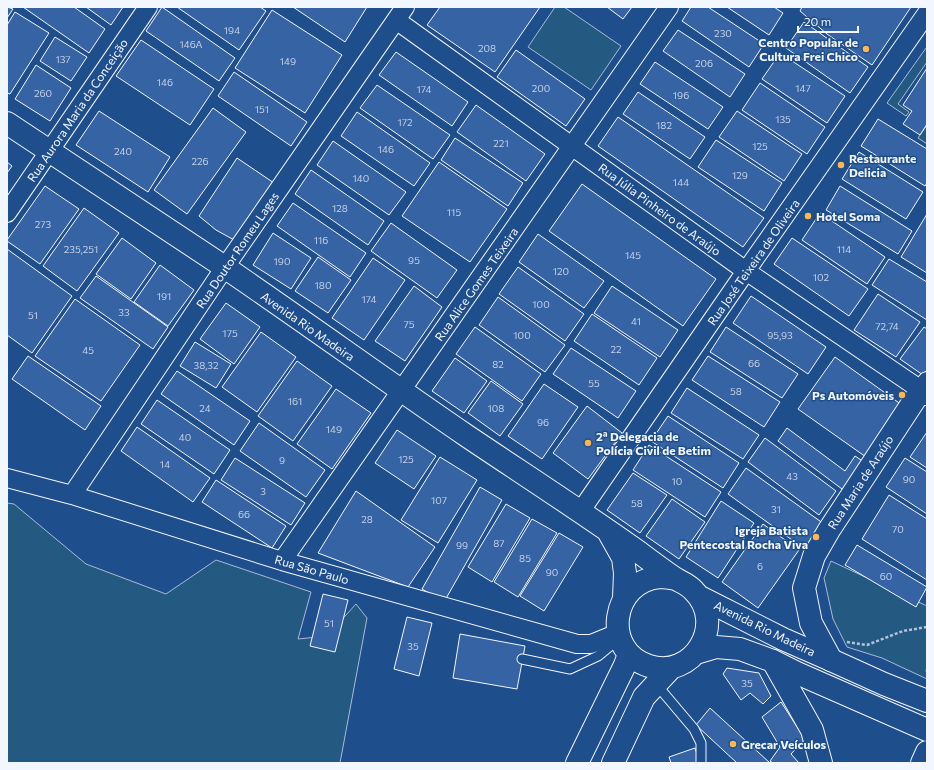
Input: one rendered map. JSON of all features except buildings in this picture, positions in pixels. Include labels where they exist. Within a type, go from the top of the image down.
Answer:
[{"type":"main road","name":"Avenida Rio Madeira","points":[[7,123],[225,267],[401,392],[608,530],[676,579]]},
{"type":"main road","name":"Rua Maria de Araújo","points":[[831,660],[811,623],[804,588],[814,556],[829,530],[925,388]]},
{"type":"main road","name":"Avenida Rio Madeira","points":[[608,530],[623,558],[626,573],[624,598]]},
{"type":"main road","points":[[577,763],[625,665],[622,642],[617,626],[618,612],[624,598],[634,587],[647,580],[662,577],[676,579],[690,586],[700,597],[706,610],[708,626],[704,640],[696,653],[685,662],[671,668],[648,666],[638,661],[622,642]]},
{"type":"main road","name":"Avenida Rio Madeira","points":[[700,597],[831,660],[884,684],[927,701]]},
{"type":"main road","points":[[696,653],[716,647],[740,649],[772,661],[927,730]]},
{"type":"main road","points":[[772,661],[812,730],[821,763]]},
{"type":"main road","points":[[613,763],[644,696],[671,668]]},
{"type":"main road","points":[[922,763],[927,752]]},
{"type":"street","name":"Rua Aurora Maria da Conceição","points":[[7,213],[148,7]]},
{"type":"street","name":"Rua Alice Gomes Teixeira","points":[[282,560],[669,7]]},
{"type":"street","name":"Rua Júlia Pinheiro de Araújo","points":[[401,13],[572,146],[746,271],[925,388]]},
{"type":"street","name":"Rua Doutor Romeu Lages","points":[[72,495],[225,267],[401,13]]},
{"type":"street","name":"Rua José Teixeira de Oliveira","points":[[580,512],[746,271],[927,13]]},
{"type":"street","name":"Rua São Paulo","points":[[7,478],[72,495],[282,560],[577,644],[622,642]]},
{"type":"lane","points":[[522,659],[570,669],[598,656],[622,642]]},
{"type":"lane","points":[[656,684],[694,729],[701,743],[701,763]]},
{"type":"path","points":[[848,643],[867,645],[903,631],[927,627]]},
{"type":"shaded area","points":[[555,7],[564,7],[621,46],[591,90],[528,47]]},
{"type":"shaded area","points":[[926,48],[927,62],[898,104],[909,112],[906,116],[887,103]]},
{"type":"shaded area","points":[[927,125],[927,144],[918,138]]},
{"type":"shaded area","points":[[7,503],[14,504],[86,564],[166,594],[216,560],[311,592],[298,639],[327,636],[356,604],[367,618],[340,763],[7,763]]},
{"type":"shaded area","points":[[831,561],[927,606],[927,679],[882,658],[847,647],[833,619],[824,578]]},
{"type":"place","name":"Centro Popular de Cultura Frei Chico","points":[[866,49]]},
{"type":"place","name":"Restaurante Delicia","points":[[841,165]]},
{"type":"place","name":"Hotel Soma","points":[[808,216]]},
{"type":"place","name":"Ps Automóveis","points":[[902,395]]},
{"type":"place","name":"2ª Delegacia de Polícia Civil de Betim","points":[[588,443]]},
{"type":"place","name":"Igreja Batista Pentecostal Rocha Viva","points":[[816,537]]},
{"type":"place","name":"Grecar Veículos","points":[[733,744]]}]
